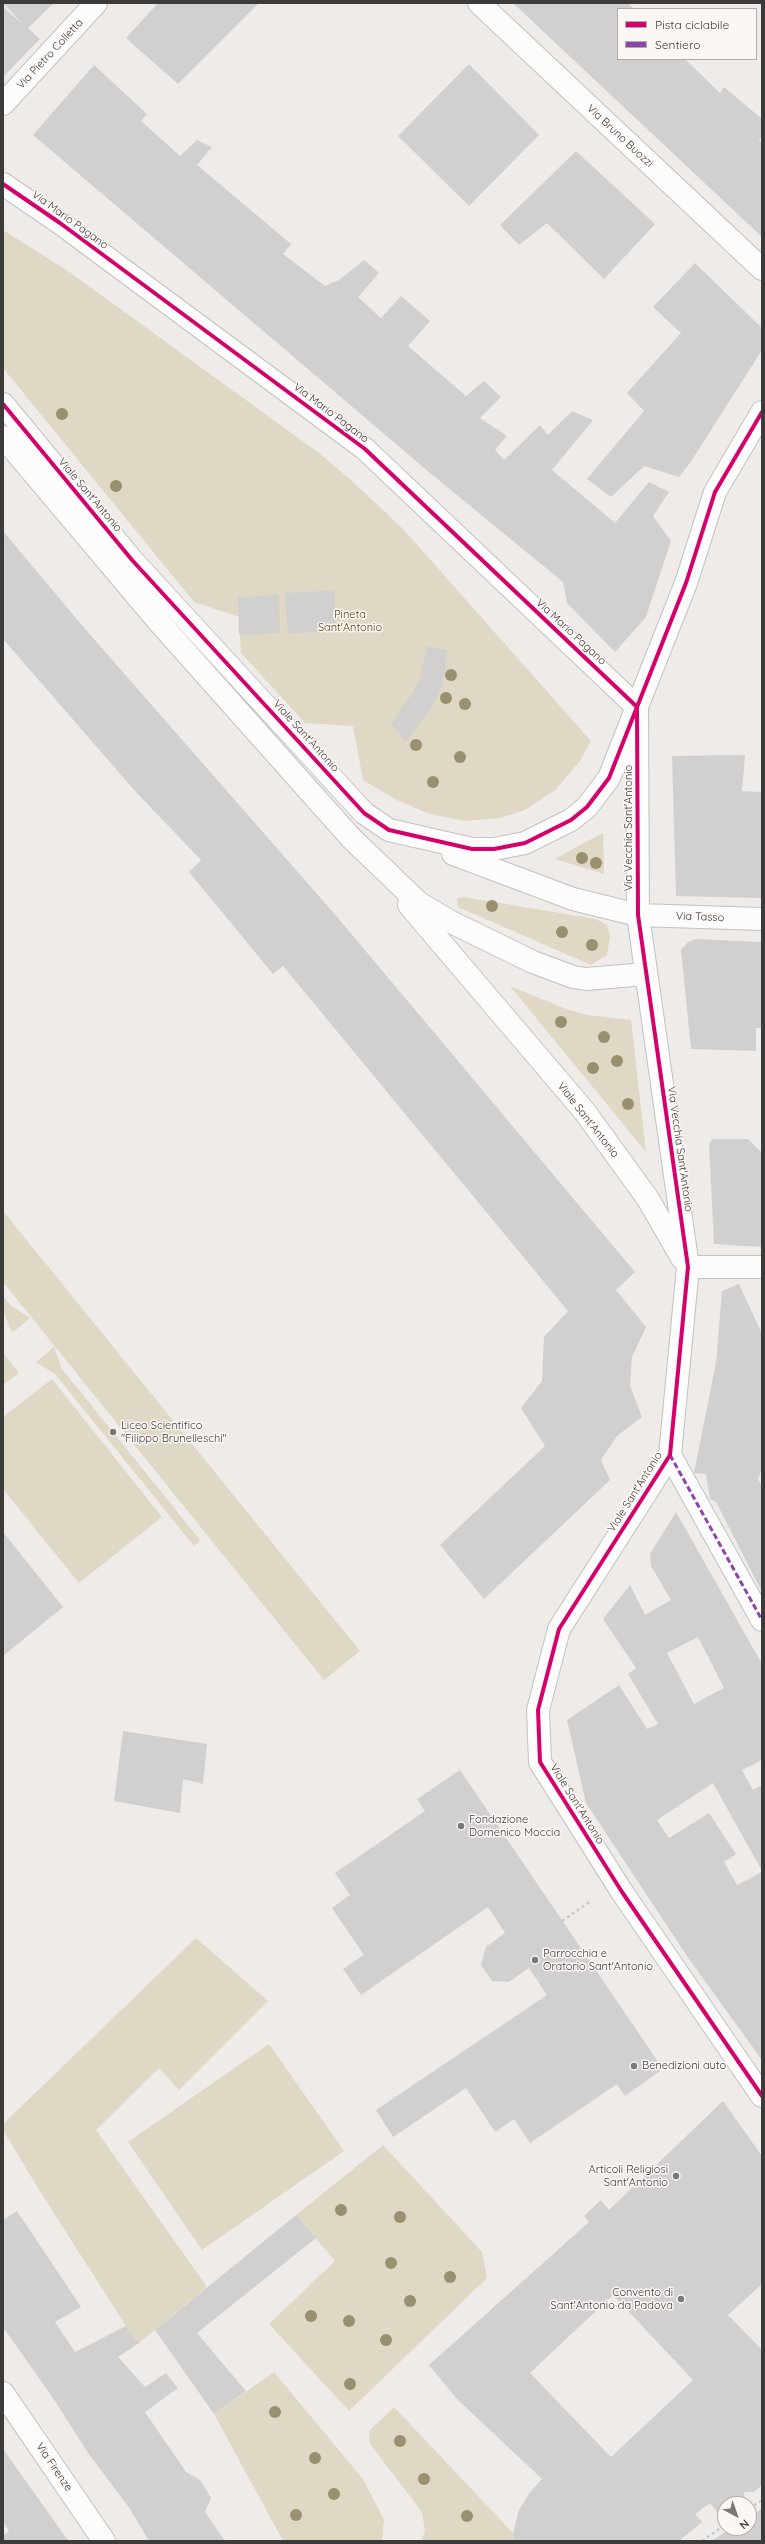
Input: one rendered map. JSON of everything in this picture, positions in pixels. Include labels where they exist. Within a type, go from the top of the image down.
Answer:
[{"type":"street","name":"Via Pietro Colletta","points":[[3,104],[96,3]]},
{"type":"street","name":"Via Bruno Buozzi","points":[[479,3],[762,269]]},
{"type":"street","name":"Via Mario Pagano","points":[[3,184],[60,222],[365,449],[638,707]]},
{"type":"street","name":"Viale Sant'Antonio","points":[[3,404],[132,560],[364,813],[389,830],[573,899],[638,915]]},
{"type":"street","name":"Via Vecchia Sant'Antonio","points":[[688,1267],[645,974],[638,915],[638,707],[686,583],[715,492],[762,412]]},
{"type":"street","name":"Viale Sant'Antonio","points":[[3,437],[158,621],[352,839],[585,1112],[648,1199],[688,1267],[670,1455],[559,1629],[538,1710],[540,1762],[622,1892],[762,2096]]},
{"type":"street","name":"Viale Sant'Antonio","points":[[389,830],[472,849],[494,849],[525,843],[553,831],[587,807],[606,783],[638,707]]},
{"type":"street","name":"Viale Sant'Antonio","points":[[352,839],[419,903],[453,923],[533,962],[586,979],[645,974]]},
{"type":"street","name":"Via Tasso","points":[[638,915],[762,919]]},
{"type":"street","points":[[688,1267],[762,1267]]},
{"type":"street","name":"Viale Sant'Antonio","points":[[670,1455],[762,1620]]},
{"type":"street","name":"Via Firenze","points":[[3,2393],[104,2541]]},
{"type":"path","points":[[562,1921],[592,1901]]},
{"type":"path","points":[[702,2541],[717,2531]]},
{"type":"green space","name":"Pineta Sant'Antonio","points":[[3,230],[68,271],[319,453],[352,481],[403,529],[591,741],[580,761],[555,790],[525,810],[500,818],[465,821],[430,814],[397,800],[363,780],[353,726],[305,723],[241,653],[239,617],[194,602],[3,368]]},
{"type":"green space","points":[[603,833],[604,874],[555,859],[580,845]]},
{"type":"green space","points":[[464,897],[596,919],[607,925],[610,936],[607,955],[591,965],[458,907],[457,899]]},
{"type":"green space","points":[[510,986],[566,1009],[587,1015],[631,1020],[646,1152]]},
{"type":"green space","points":[[3,1211],[360,1651],[324,1680],[3,1282]]},
{"type":"green space","points":[[3,1296],[10,1305],[30,1318],[12,1333],[3,1310]]},
{"type":"green space","points":[[54,1347],[62,1369],[200,1540],[194,1546],[55,1374],[36,1362]]},
{"type":"green space","points":[[3,1353],[19,1373],[3,1385]]},
{"type":"green space","points":[[52,1379],[162,1517],[79,1583],[3,1489],[3,1417]]},
{"type":"green space","points":[[196,1938],[268,2001],[179,2090],[159,2068],[96,2130],[207,2287],[139,2343],[126,2326],[38,2188],[3,2130],[3,2124]]},
{"type":"green space","points":[[269,2044],[344,2151],[202,2250],[128,2142]]},
{"type":"green space","points":[[383,2145],[482,2252],[487,2278],[349,2411],[269,2324],[335,2261],[296,2215]]},
{"type":"green space","points":[[274,2372],[363,2479],[384,2520],[382,2541],[284,2541],[282,2539],[214,2414]]},
{"type":"green space","points":[[394,2407],[513,2533],[514,2541],[421,2541],[425,2531],[422,2512],[370,2444],[369,2431]]},
{"type":"building","points":[[3,3],[54,3],[28,28],[40,39],[3,77],[3,7],[23,24]]},
{"type":"building","points":[[158,3],[259,3],[178,84],[126,38]]},
{"type":"building","points":[[513,3],[628,3],[633,8],[617,8],[617,60],[686,60],[720,93],[724,87],[762,119],[762,136],[759,140],[762,142],[762,237]]},
{"type":"building","points":[[469,64],[539,135],[469,206],[398,136]]},
{"type":"building","points":[[94,65],[147,114],[141,121],[180,156],[197,140],[212,147],[197,165],[291,244],[283,254],[325,286],[339,280],[364,260],[379,273],[358,297],[381,318],[401,296],[430,321],[408,346],[466,396],[484,381],[501,397],[480,418],[507,436],[495,450],[504,460],[540,425],[548,435],[572,411],[593,420],[552,470],[615,523],[649,482],[669,492],[653,516],[671,541],[646,617],[615,652],[567,603],[563,582],[430,473],[33,135]]},
{"type":"building","points":[[576,151],[655,224],[604,279],[547,223],[519,245],[500,225]]},
{"type":"building","points":[[695,263],[762,328],[762,350],[692,460],[679,477],[644,466],[611,497],[587,479],[644,411],[627,393],[681,333],[653,307]]},
{"type":"building","points":[[3,531],[86,630],[338,918],[635,1272],[616,1290],[646,1327],[632,1357],[630,1386],[642,1417],[617,1436],[601,1460],[610,1480],[484,1599],[440,1545],[545,1446],[521,1408],[542,1381],[544,1337],[568,1311],[283,966],[273,974],[189,872],[201,860],[135,791],[3,639]]},
{"type":"building","points":[[334,590],[337,630],[288,634],[285,593]]},
{"type":"building","points":[[279,595],[280,633],[239,635],[238,597]]},
{"type":"building","points":[[427,646],[447,650],[445,672],[440,692],[430,710],[406,742],[391,724],[412,694],[420,678]]},
{"type":"building","points":[[745,755],[742,791],[762,792],[762,898],[676,896],[672,756]]},
{"type":"building","points":[[696,939],[762,942],[762,1028],[756,1028],[756,1051],[691,1049],[681,950],[688,942]]},
{"type":"building","points":[[712,1139],[748,1139],[762,1153],[762,1247],[714,1244],[709,1144]]},
{"type":"building","points":[[739,1284],[762,1334],[762,1469],[758,1479],[762,1486],[762,1592],[716,1502],[710,1499],[706,1474],[694,1473],[716,1362],[722,1291]]},
{"type":"building","points":[[676,1512],[762,1664],[762,1760],[742,1770],[753,1790],[762,1785],[762,1871],[713,1783],[657,1820],[669,1838],[709,1813],[736,1854],[724,1862],[737,1885],[762,1872],[762,2060],[689,1959],[586,1803],[567,1720],[619,1685],[647,1729],[658,1724],[628,1674],[636,1668],[603,1619],[630,1585],[645,1615],[671,1600],[651,1566],[650,1554]],"holes":[[[698,1637],[724,1688],[694,1704],[667,1653]]]},
{"type":"building","points":[[3,1532],[63,1607],[3,1656]]},
{"type":"building","points":[[123,1731],[207,1744],[203,1784],[183,1779],[180,1813],[114,1801]]},
{"type":"building","name":"Parrocchia e Oratorio Sant'Antonio","points":[[460,1770],[663,2069],[625,2096],[617,2084],[530,2143],[514,2119],[495,2132],[466,2088],[393,2137],[376,2110],[547,1995],[529,1968],[509,1982],[492,1981],[481,1965],[486,1947],[505,1933],[488,1907],[361,1995],[343,1969],[364,1955],[332,1908],[350,1895],[335,1873],[425,1811],[417,1799]]},
{"type":"building","name":"Convento di Sant'Antonio da Padova","points":[[723,2101],[762,2156],[762,2284],[728,2315],[762,2350],[762,2485],[754,2492],[744,2492],[744,2496],[717,2496],[717,2512],[710,2503],[695,2514],[702,2522],[679,2541],[514,2541],[513,2533],[519,2510],[530,2492],[542,2479],[457,2399],[429,2365],[589,2222],[584,2216],[601,2200],[609,2210]],"holes":[[[613,2295],[693,2380],[611,2457],[530,2373]]]},
{"type":"building","points":[[17,2211],[81,2307],[55,2322],[75,2352],[126,2326],[139,2343],[118,2357],[145,2387],[166,2373],[178,2388],[145,2412],[186,2472],[200,2480],[211,2498],[205,2512],[225,2541],[149,2541],[130,2509],[88,2453],[55,2401],[3,2327],[3,2220]]},
{"type":"building","points":[[296,2215],[316,2238],[197,2333],[246,2391],[214,2414],[155,2330]]},
{"type":"building","points":[[3,2449],[69,2541],[3,2541],[3,2536],[9,2531],[3,2521]]},
{"type":"building","points":[[762,2509],[762,2541],[711,2541],[719,2536],[757,2536],[757,2512]]},
{"type":"marked path","points":[[670,1455],[762,1620]]},
{"type":"cycle path","points":[[3,184],[60,223],[365,449],[637,707],[609,778],[587,807],[571,820],[525,843],[494,849],[472,849],[389,830],[364,813],[132,560],[3,404]]},
{"type":"cycle path","points":[[762,412],[715,492],[686,583],[637,707],[638,915],[688,1267],[670,1455],[559,1629],[538,1710],[540,1762],[622,1892],[762,2096]]},
{"type":"place","name":"Liceo Scientifico \"Filippo Brunelleschi\"","points":[[113,1432]]},
{"type":"place","name":"Fondazione Domenico Moccia","points":[[461,1826]]},
{"type":"place","name":"Parrocchia e Oratorio Sant'Antonio","points":[[535,1960]]},
{"type":"place","name":"Benedizioni auto","points":[[634,2066]]},
{"type":"place","name":"Articoli Religiosi Sant'Antonio","points":[[676,2176]]},
{"type":"place","name":"Convento di Sant'Antonio da Padova","points":[[681,2299]]}]
